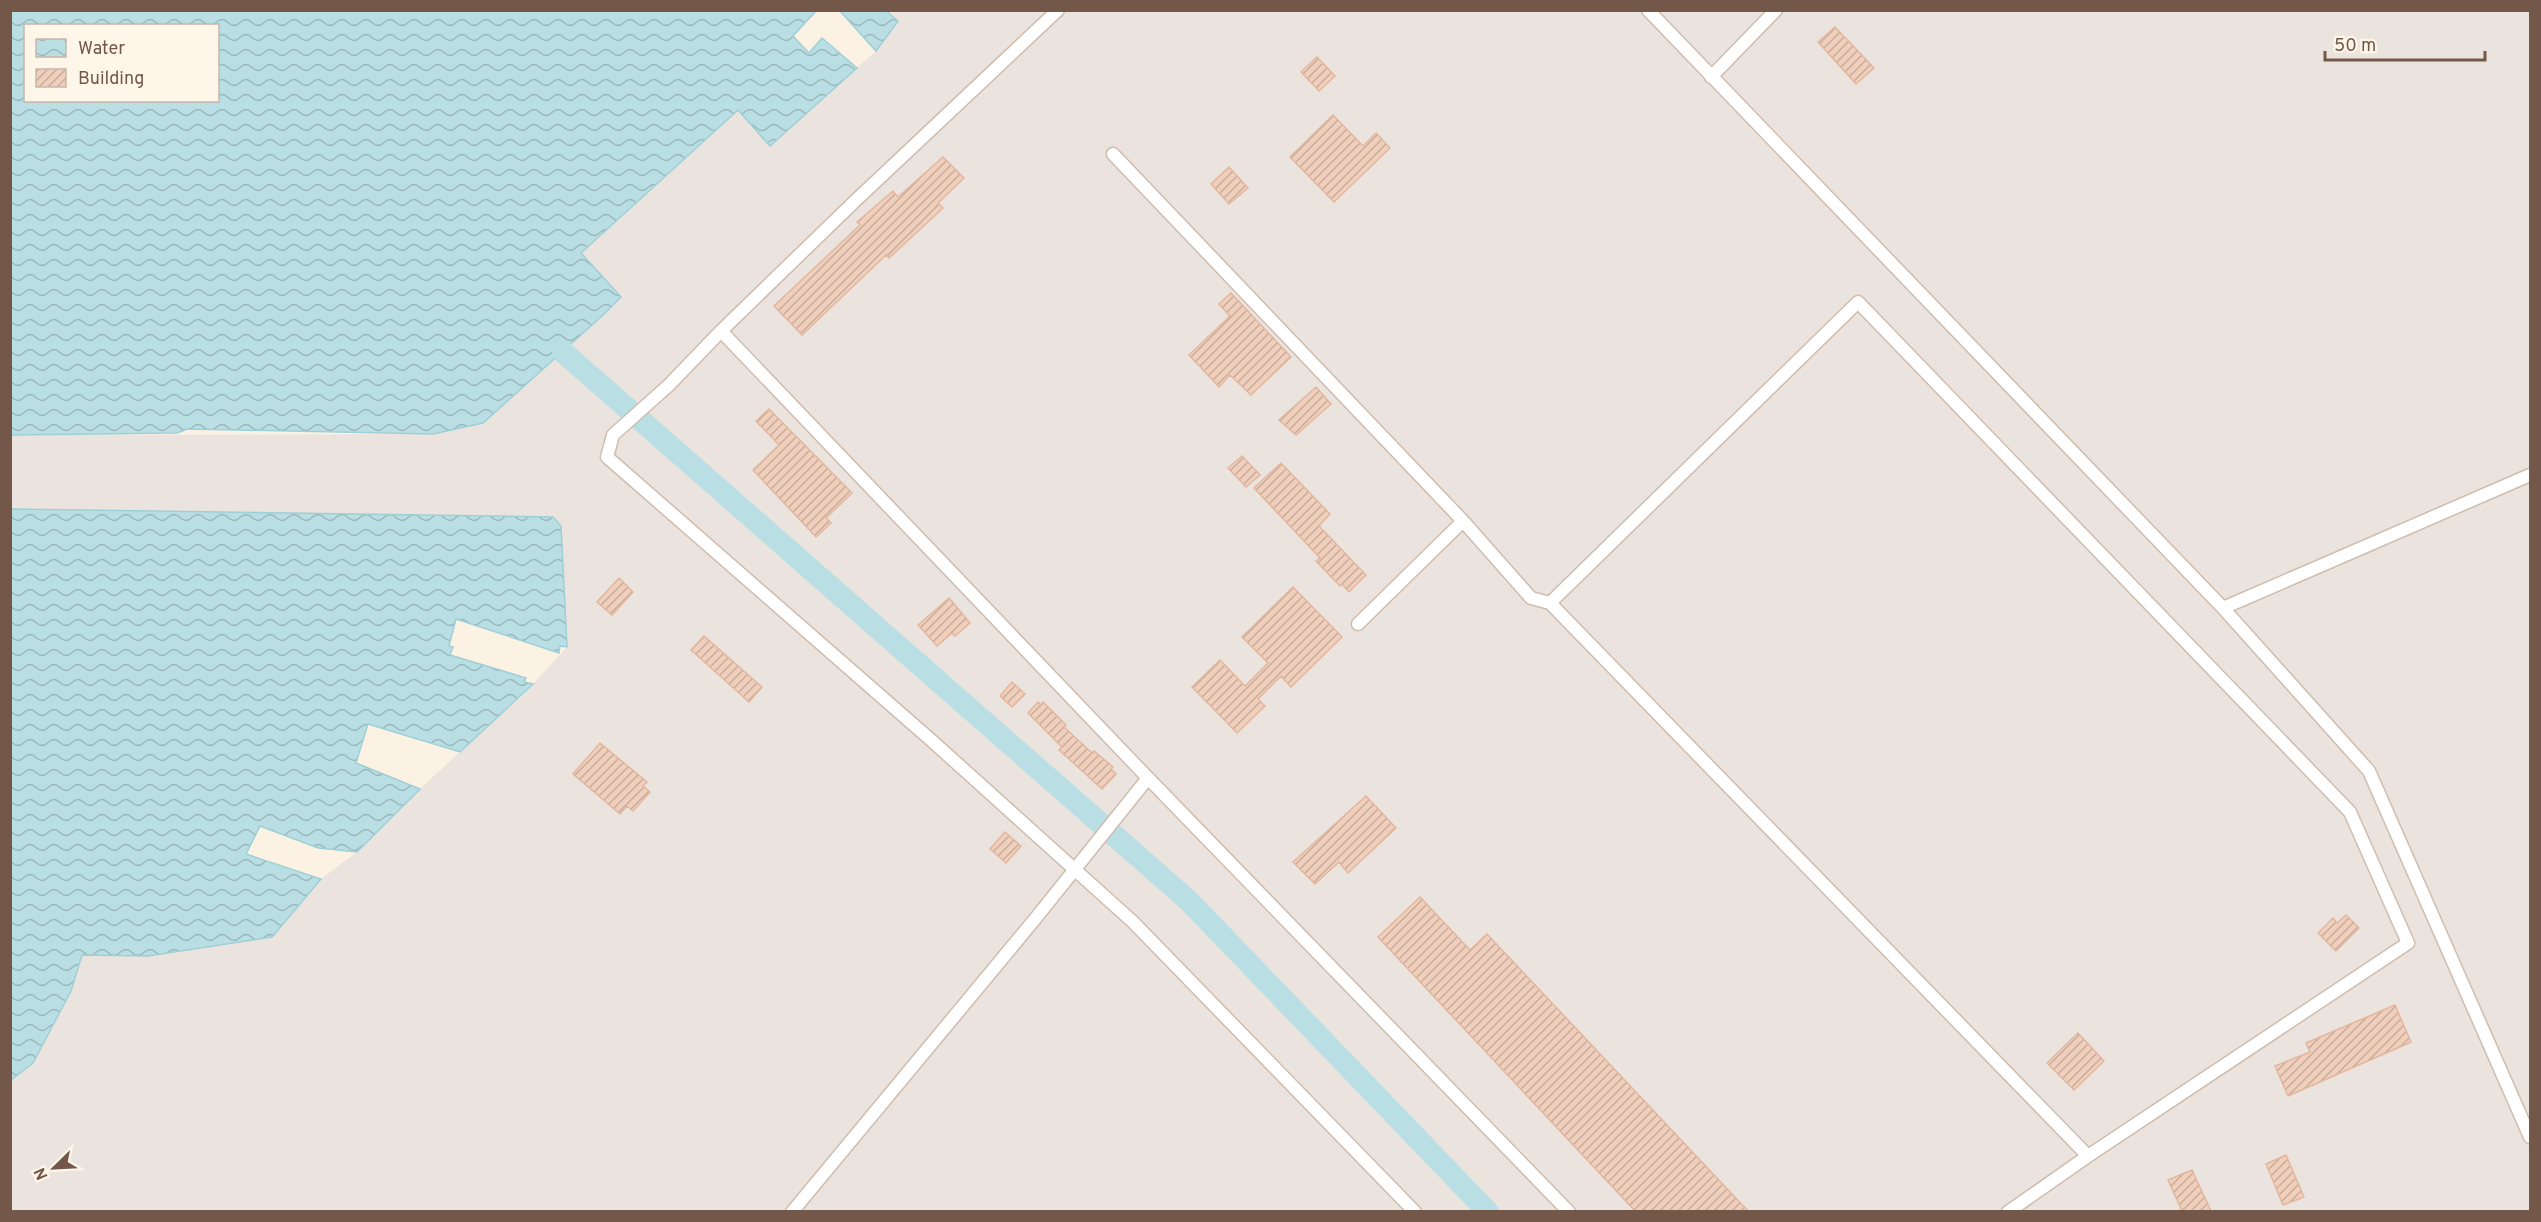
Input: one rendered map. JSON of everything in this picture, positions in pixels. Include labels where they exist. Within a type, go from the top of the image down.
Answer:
[{"type":"lane","points":[[1058,10],[721,331],[669,385],[613,435],[607,457],[931,740],[1133,922],[1415,1212]]},
{"type":"lane","points":[[1648,10],[2223,608],[2369,771],[2530,1137]]},
{"type":"lane","points":[[1710,77],[1776,10]]},
{"type":"lane","points":[[1113,154],[1463,521],[1531,598],[1550,603],[2088,1156]]},
{"type":"lane","points":[[1550,603],[1858,302],[2350,812],[2408,943],[2088,1156],[2008,1212]]},
{"type":"lane","points":[[721,331],[1145,780],[1569,1212]]},
{"type":"lane","points":[[2223,608],[2530,476]]},
{"type":"lane","points":[[1358,624],[1463,521]]},
{"type":"lane","points":[[792,1212],[1145,780]]},
{"type":"shaded area","points":[[886,11],[2530,11],[2530,1211],[11,1211],[11,1080],[33,1063],[71,991],[82,955],[148,956],[272,937],[321,879],[357,852],[420,789],[533,684],[567,647],[561,526],[553,517],[11,509],[11,435],[433,434],[483,422],[620,298],[581,253],[738,109],[770,145],[876,51],[898,21]]},
{"type":"water","points":[[10,11],[816,11],[793,36],[809,53],[822,38],[857,68],[770,146],[738,110],[581,253],[621,297],[483,423],[433,434],[187,429],[177,433],[11,435]]},
{"type":"water","points":[[840,11],[886,11],[898,21],[876,51]]},
{"type":"water","points":[[11,509],[553,517],[561,526],[567,647],[560,646],[559,653],[456,619],[449,646],[453,647],[450,655],[526,678],[524,682],[533,684],[460,752],[368,724],[356,763],[420,789],[357,852],[318,848],[260,826],[246,854],[321,879],[272,937],[148,956],[82,955],[71,991],[33,1063],[11,1080]]},
{"type":"building","points":[[1835,27],[1874,68],[1856,84],[1818,42]]},
{"type":"building","points":[[1317,57],[1335,76],[1319,91],[1301,72]]},
{"type":"building","points":[[1333,115],[1363,146],[1376,133],[1390,148],[1334,202],[1290,157]]},
{"type":"building","points":[[943,157],[964,178],[938,203],[943,208],[889,258],[886,255],[802,335],[774,306],[860,225],[857,222],[893,191],[898,197]]},
{"type":"building","points":[[1229,167],[1248,188],[1229,204],[1211,184]]},
{"type":"building","points":[[1231,293],[1291,357],[1251,395],[1230,375],[1219,387],[1189,355],[1230,316],[1219,304]]},
{"type":"building","points":[[1316,387],[1331,404],[1296,435],[1279,420]]},
{"type":"building","points":[[769,409],[852,493],[826,518],[831,523],[816,537],[753,470],[779,445],[756,421]]},
{"type":"building","points":[[1242,456],[1260,475],[1246,487],[1228,468]]},
{"type":"building","points":[[1281,463],[1330,514],[1319,526],[1366,575],[1349,592],[1316,561],[1320,558],[1254,488]]},
{"type":"building","points":[[619,578],[633,592],[612,615],[597,602]]},
{"type":"building","points":[[1293,587],[1342,637],[1291,687],[1281,676],[1258,699],[1265,706],[1237,733],[1192,687],[1220,660],[1245,686],[1268,663],[1242,637]]},
{"type":"building","points":[[949,598],[970,623],[955,636],[952,633],[937,646],[918,625]]},
{"type":"building","points":[[704,636],[762,687],[749,702],[691,650]]},
{"type":"building","points":[[1012,682],[1025,694],[1012,707],[1000,696]]},
{"type":"building","points":[[1038,702],[1041,705],[1043,702],[1066,725],[1064,727],[1092,753],[1094,751],[1113,767],[1111,769],[1116,774],[1102,789],[1059,750],[1062,747],[1028,713]]},
{"type":"building","points":[[600,743],[647,782],[643,786],[650,792],[633,811],[627,806],[620,814],[573,774]]},
{"type":"building","points":[[1366,796],[1396,828],[1348,873],[1339,862],[1315,884],[1293,862]]},
{"type":"building","points":[[1005,832],[1021,846],[1006,863],[990,849]]},
{"type":"building","points":[[1420,897],[1470,950],[1487,934],[1749,1212],[1636,1212],[1378,937]]},
{"type":"building","points":[[2346,915],[2359,928],[2336,951],[2318,933],[2333,918],[2337,923]]},
{"type":"building","points":[[2395,1005],[2411,1042],[2288,1096],[2275,1066],[2310,1052],[2306,1043]]},
{"type":"building","points":[[2078,1033],[2104,1061],[2074,1090],[2047,1063]]},
{"type":"building","points":[[2286,1155],[2304,1197],[2283,1205],[2266,1164]]},
{"type":"building","points":[[2192,1170],[2211,1211],[2182,1211],[2168,1180]]},
{"type":"waterway","points":[[563,352],[1189,901],[1488,1212]]}]
